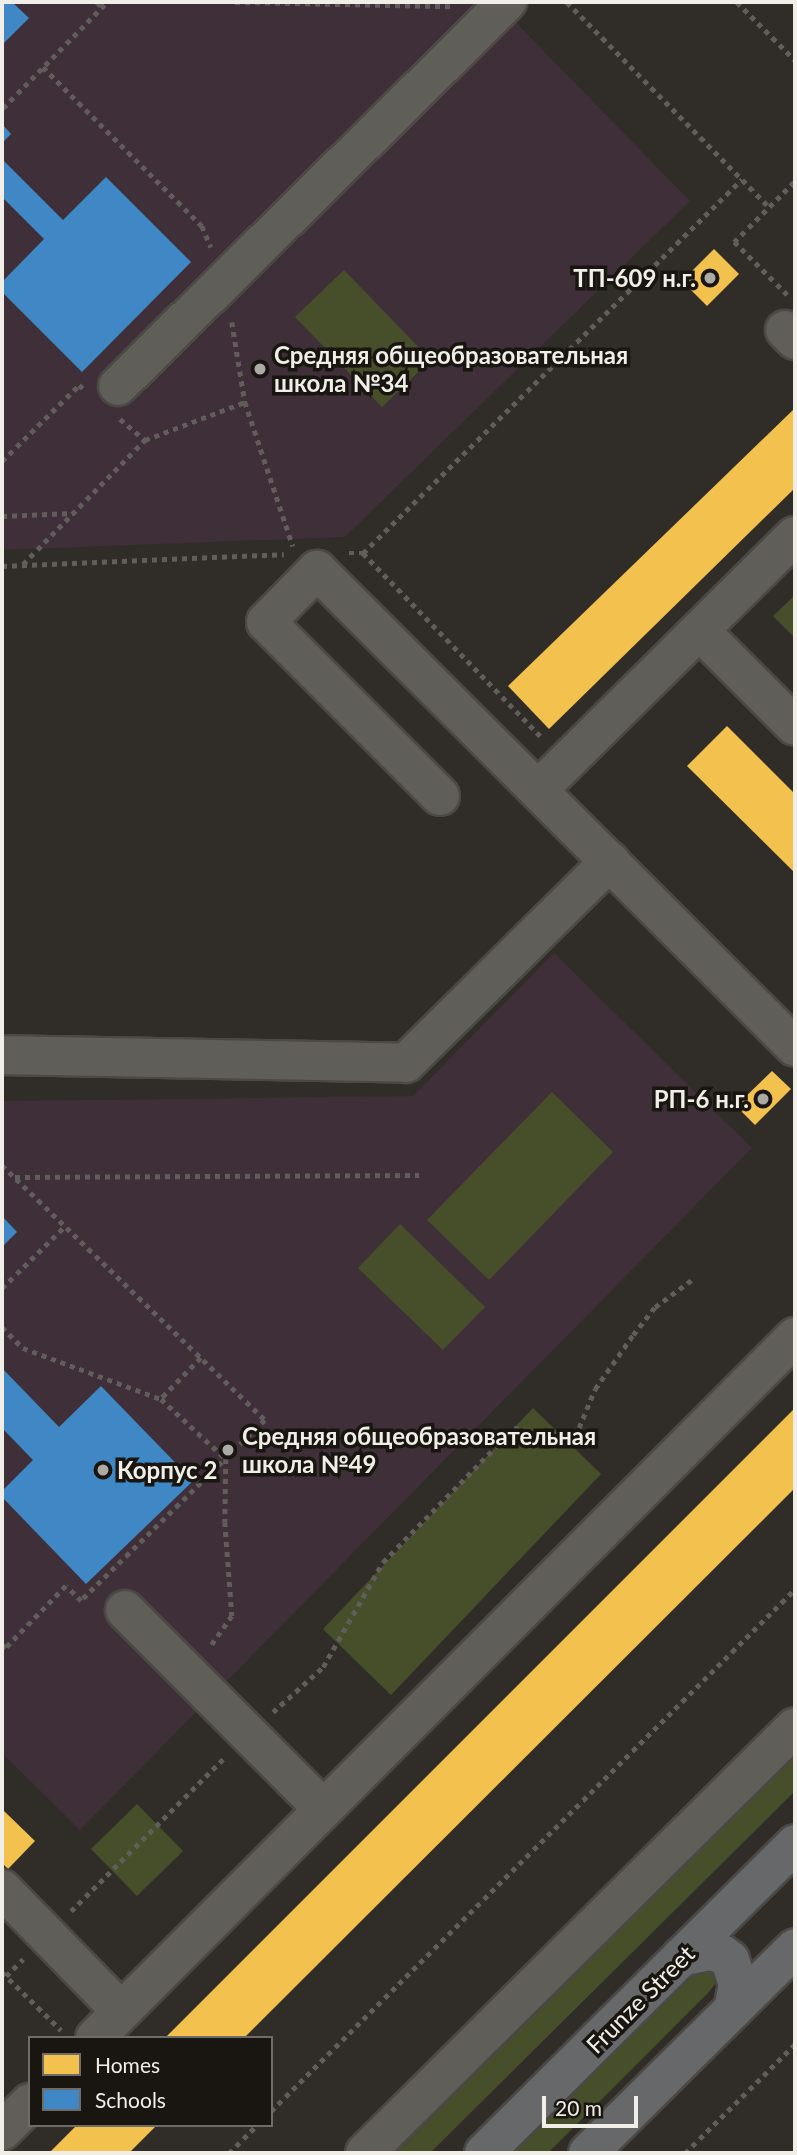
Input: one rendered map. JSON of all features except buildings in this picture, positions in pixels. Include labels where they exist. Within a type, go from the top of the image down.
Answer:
[{"type":"main road","name":"Frunze Street","points":[[484,2153],[795,1844]]},
{"type":"main road","points":[[588,2153],[795,1948]]},
{"type":"main road","points":[[681,1957],[709,1951],[722,1954],[730,1960],[738,1984],[733,2010]]},
{"type":"lane","points":[[108,399],[504,4]]},
{"type":"lane","points":[[538,790],[795,536]]},
{"type":"lane","points":[[440,796],[266,622],[317,570],[795,1046]]},
{"type":"lane","points":[[700,631],[795,726]]},
{"type":"lane","points":[[2,1055],[406,1063],[610,861]]},
{"type":"lane","points":[[97,2036],[795,1337]]},
{"type":"lane","points":[[125,1609],[323,1809]]},
{"type":"lane","points":[[365,2153],[795,1727]]},
{"type":"lane","points":[[2,1889],[121,2011]]},
{"type":"lane","points":[[2,2131],[28,2105]]},
{"type":"path","points":[[97,2],[102,7]]},
{"type":"path","points":[[3,108],[107,2]]},
{"type":"path","points":[[235,2],[504,4]]},
{"type":"path","points":[[567,2],[769,207]]},
{"type":"path","points":[[737,2],[795,60]]},
{"type":"path","points":[[336,553],[363,553],[742,179]]},
{"type":"path","points":[[792,324],[734,242],[795,181]]},
{"type":"path","points":[[2,461],[79,386],[108,399],[145,440]]},
{"type":"path","points":[[22,564],[145,440],[245,402]]},
{"type":"path","points":[[2,516],[73,513]]},
{"type":"path","points":[[2,566],[295,553]]},
{"type":"path","points":[[363,553],[546,742]]},
{"type":"path","points":[[2,1165],[265,1420],[81,1601],[66,1586],[6,1648],[2,1644]]},
{"type":"path","points":[[14,1177],[419,1175]]},
{"type":"path","points":[[2,1288],[65,1226]]},
{"type":"path","points":[[68,2036],[4,1974],[248,1733],[323,1667],[383,1562],[514,1429],[575,1437],[595,1389],[633,1335],[655,1307],[692,1279]]},
{"type":"path","points":[[2,1327],[23,1348],[161,1399],[226,1459],[225,1522],[232,1616],[191,1675]]},
{"type":"path","points":[[161,1399],[201,1358]]},
{"type":"path","points":[[273,2109],[795,1589]]},
{"type":"path","points":[[685,2153],[795,2044]]},
{"type":"path","points":[[229,2153],[255,2127]]},
{"type":"shaded area","name":"Средняя общеобразовательная школа №34","points":[[2,2],[496,2],[690,201],[345,537],[2,550]]},
{"type":"shaded area","name":"Средняя общеобразовательная школа №49","points":[[554,953],[752,1148],[80,1830],[2,1753],[2,1101],[413,1096]]},
{"type":"green space","points":[[344,270],[431,360],[382,407],[295,317]]},
{"type":"green space","points":[[795,595],[795,638],[773,616]]},
{"type":"green space","points":[[552,1092],[613,1152],[489,1280],[427,1220]]},
{"type":"green space","points":[[400,1224],[485,1307],[443,1350],[358,1268]]},
{"type":"green space","points":[[533,1408],[601,1474],[391,1695],[323,1629]]},
{"type":"green space","points":[[795,1754],[795,1791],[430,2153],[392,2153]]},
{"type":"green space","points":[[137,1804],[183,1851],[137,1896],[91,1849]]},
{"type":"green space","points":[[712,1970],[715,1984],[708,1993],[548,2153],[508,2153],[688,1974]]},
{"type":"place","name":"ТП-609 н.г.","points":[[710,278]]},
{"type":"place","name":"Средняя общеобразовательная школа №34","points":[[260,369]]},
{"type":"place","name":"РП-6 н.г.","points":[[763,1099]]},
{"type":"place","name":"Средняя общеобразовательная школа №49","points":[[228,1450]]},
{"type":"place","name":"Корпус 2","points":[[103,1470]]}]
